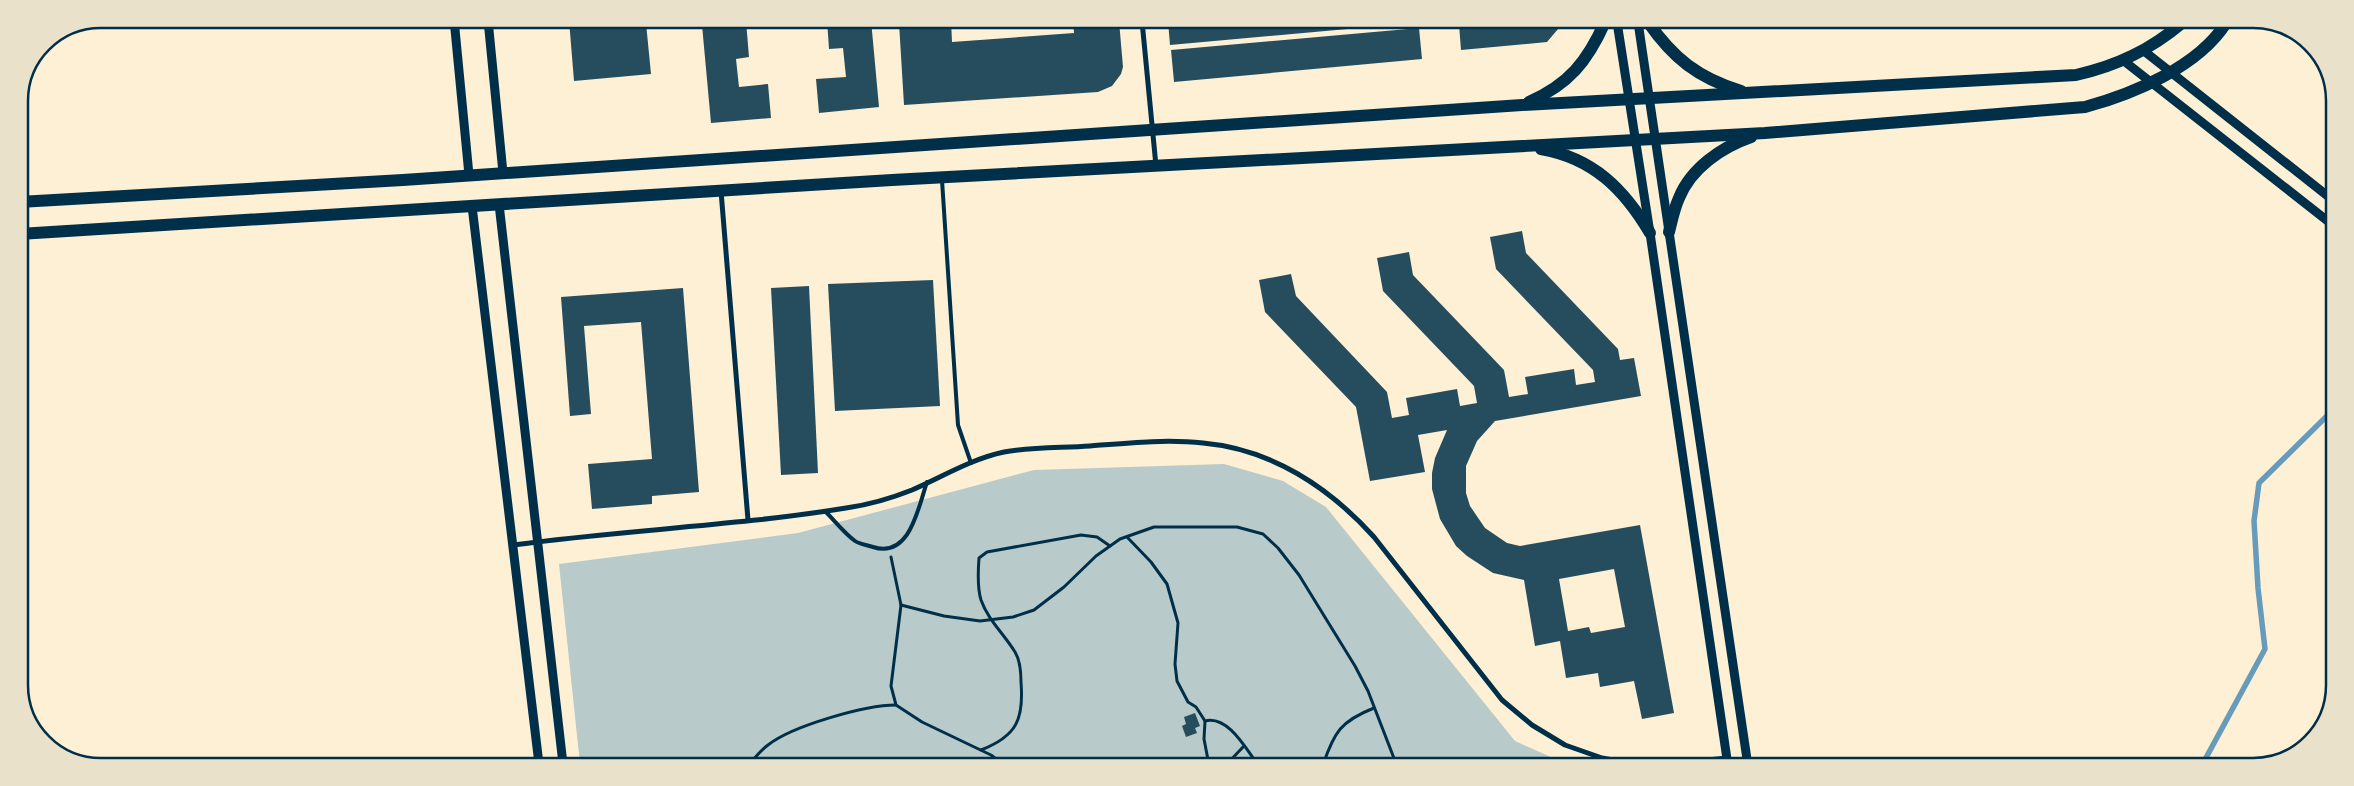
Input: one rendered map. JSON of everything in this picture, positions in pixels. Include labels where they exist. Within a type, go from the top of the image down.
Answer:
[{"type":"main road","points":[[1522,105],[1550,92],[1574,73],[1593,49],[1603,27]]},
{"type":"main road","points":[[1651,27],[1664,45],[1689,68],[1718,84],[1750,94]]},
{"type":"main road","points":[[27,202],[469,176],[1522,105],[1649,100],[2076,75],[2124,61],[2144,52],[2177,27]]},
{"type":"main road","points":[[27,233],[721,190],[1765,132],[2085,107],[2119,98],[2151,84],[2170,73],[2207,44],[2222,27]]},
{"type":"main road","points":[[1669,232],[1679,196],[1701,166],[1730,144],[1765,132]]},
{"type":"main road","points":[[1523,146],[1555,152],[1591,168],[1611,182],[1634,205],[1650,233]]},
{"type":"street","points":[[455,27],[469,176]]},
{"type":"street","points":[[489,27],[503,173]]},
{"type":"street","points":[[1143,27],[1156,166]]},
{"type":"street","points":[[1618,27],[1650,233],[1726,758]]},
{"type":"street","points":[[1639,27],[1747,758]]},
{"type":"street","points":[[2144,52],[2326,195]]},
{"type":"street","points":[[2124,61],[2326,220]]},
{"type":"street","points":[[721,190],[748,520]]},
{"type":"street","points":[[500,204],[562,758]]},
{"type":"street","points":[[472,206],[538,758]]},
{"type":"street","points":[[513,545],[848,508],[910,490],[971,463],[1004,452],[1127,443],[1203,442],[1258,455],[1310,480],[1333,496],[1374,537],[1502,700],[1532,725],[1565,745],[1602,758]]},
{"type":"lane","points":[[942,178],[958,425],[971,463]]},
{"type":"lane","points":[[825,511],[855,541],[877,548],[890,549],[902,542],[909,531],[927,482]]},
{"type":"path","points":[[901,605],[944,616],[980,621],[1013,617],[1034,610],[1064,587],[1096,556],[1110,546],[1127,537],[1154,527],[1237,527],[1263,534],[1278,548],[1294,568],[1355,666],[1394,758]]},
{"type":"path","points":[[982,750],[998,743],[1011,733],[1021,715],[1020,670],[1016,654],[991,620],[981,600],[978,572],[979,558],[986,552],[1081,535],[1097,537],[1110,546]]},
{"type":"path","points":[[1127,537],[1151,562],[1167,584],[1178,622],[1175,664],[1177,681],[1188,702],[1196,707],[1205,722],[1204,739],[1208,758]]},
{"type":"path","points":[[890,549],[901,605],[891,686],[896,705]]},
{"type":"path","points":[[755,758],[768,744],[795,730],[881,705],[896,705],[922,722],[982,750],[994,758]]},
{"type":"path","points":[[1324,758],[1329,744],[1338,729],[1348,720],[1374,708]]},
{"type":"path","points":[[1205,722],[1213,719],[1222,724],[1236,735],[1252,758]]},
{"type":"path","points":[[1233,758],[1243,747]]},
{"type":"shaded area","points":[[1224,464],[1283,481],[1326,507],[1515,741],[1553,758],[579,758],[559,564],[798,533],[1034,470]]},
{"type":"building","points":[[570,27],[646,27],[651,74],[574,81]]},
{"type":"building","points":[[702,27],[746,27],[749,57],[736,59],[739,87],[768,84],[771,118],[711,123]]},
{"type":"building","points":[[827,27],[872,27],[879,107],[819,113],[816,79],[846,77],[843,48],[829,49]]},
{"type":"building","points":[[899,27],[951,27],[952,42],[1074,33],[1074,27],[1120,27],[1123,67],[1121,74],[1112,86],[1098,92],[904,105]]},
{"type":"building","points":[[1168,27],[1370,27],[1170,45]]},
{"type":"building","points":[[1459,27],[1560,27],[1547,42],[1461,50]]},
{"type":"building","points":[[1419,28],[1422,59],[1174,82],[1171,50]]},
{"type":"building","points":[[1522,231],[1526,253],[1618,349],[1620,360],[1634,358],[1641,396],[1495,421],[1477,441],[1466,466],[1466,493],[1470,506],[1485,528],[1507,543],[1520,546],[1640,525],[1674,713],[1642,719],[1634,681],[1600,687],[1598,673],[1566,678],[1560,641],[1535,646],[1524,580],[1493,573],[1467,556],[1456,546],[1440,519],[1432,489],[1432,473],[1435,458],[1447,430],[1418,435],[1425,472],[1370,481],[1356,407],[1265,312],[1259,280],[1291,274],[1296,296],[1387,392],[1392,418],[1409,415],[1406,398],[1457,389],[1460,406],[1477,403],[1474,386],[1383,291],[1377,258],[1409,252],[1413,275],[1504,370],[1509,397],[1528,394],[1525,377],[1574,369],[1576,385],[1595,382],[1593,370],[1496,269],[1490,237]],"holes":[[[1614,569],[1625,627],[1591,633],[1589,627],[1568,631],[1559,579]]]},
{"type":"building","points":[[933,280],[940,406],[835,411],[828,284]]},
{"type":"building","points":[[809,286],[818,473],[781,475],[771,288]]},
{"type":"building","points":[[683,288],[699,492],[652,496],[652,504],[592,509],[588,464],[652,459],[641,322],[584,326],[591,414],[570,416],[561,297]]},
{"type":"building","points":[[1195,713],[1200,726],[1195,728],[1197,733],[1186,737],[1182,726],[1186,724],[1184,717]]},
{"type":"waterway","points":[[2206,758],[2265,649],[2258,588],[2254,521],[2259,483],[2326,417]]}]
